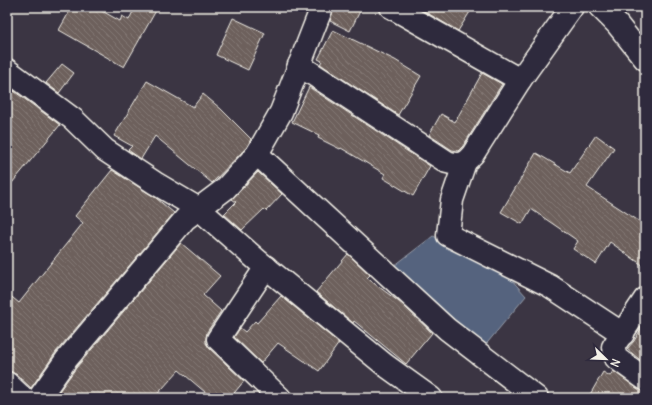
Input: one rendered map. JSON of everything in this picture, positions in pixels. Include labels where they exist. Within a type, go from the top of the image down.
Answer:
[{"type":"street","points":[[39,398],[66,360],[185,219],[225,190],[257,154],[281,112],[322,7]]},
{"type":"street","points":[[390,7],[520,80]]},
{"type":"street","points":[[572,7],[520,80],[473,154],[465,162],[452,200],[448,235],[550,286],[623,334]]},
{"type":"street","points":[[600,7],[617,24],[644,56]]},
{"type":"street","points":[[299,65],[447,162],[456,164],[465,162]]},
{"type":"street","points":[[7,70],[73,119],[105,150],[155,183],[199,209],[266,267],[385,365],[431,398]]},
{"type":"street","points":[[257,154],[447,329],[537,398]]},
{"type":"street","points":[[266,267],[218,339],[280,398]]},
{"type":"street","points":[[645,299],[613,347],[616,358],[645,379]]},
{"type":"street","points":[[7,383],[23,398]]},
{"type":"water","points":[[433,236],[500,267],[526,296],[483,348],[390,269]]},
{"type":"building","points":[[72,7],[95,7],[120,21],[122,16],[129,20],[135,7],[158,7],[124,67],[59,30]]},
{"type":"building","points":[[334,7],[362,7],[350,31],[330,21]]},
{"type":"building","points":[[417,7],[473,7],[458,31]]},
{"type":"building","points":[[233,18],[265,33],[248,70],[216,55]]},
{"type":"building","points":[[333,30],[395,60],[421,76],[398,115],[320,64],[322,61],[318,59]]},
{"type":"building","points":[[62,64],[74,73],[59,93],[46,83]]},
{"type":"building","points":[[482,73],[502,84],[463,146],[458,151],[452,150],[429,135],[441,114],[455,122]]},
{"type":"building","points":[[147,81],[193,107],[203,94],[221,109],[251,139],[247,147],[212,183],[155,136],[141,159],[128,150],[132,146],[114,136]]},
{"type":"building","points":[[7,86],[60,125],[7,189]]},
{"type":"building","points":[[309,87],[430,166],[413,196],[383,178],[385,174],[341,148],[340,149],[318,138],[319,135],[292,122]]},
{"type":"building","points":[[596,135],[614,148],[587,187],[645,225],[645,267],[610,242],[596,264],[573,249],[578,241],[531,209],[522,224],[501,212],[536,153],[570,173]]},
{"type":"building","points":[[112,170],[156,198],[174,213],[56,352],[31,388],[16,374],[7,371],[7,293],[19,303],[83,223],[75,216]]},
{"type":"building","points":[[258,172],[282,194],[266,211],[264,209],[242,230],[224,214],[236,202],[232,199]]},
{"type":"building","points":[[181,243],[220,276],[203,295],[221,311],[207,332],[206,343],[209,348],[244,381],[230,398],[212,398],[179,370],[154,398],[54,398],[76,368]]},
{"type":"building","points":[[348,254],[370,275],[367,278],[402,304],[432,333],[406,364],[316,292]]},
{"type":"building","points":[[281,296],[339,343],[319,371],[278,343],[261,363],[234,337],[240,328],[245,332],[255,321],[257,323]]},
{"type":"building","points":[[645,322],[645,364],[627,349],[634,341]]},
{"type":"building","points":[[613,371],[638,389],[645,391],[645,398],[588,398],[603,372],[610,376]]}]
